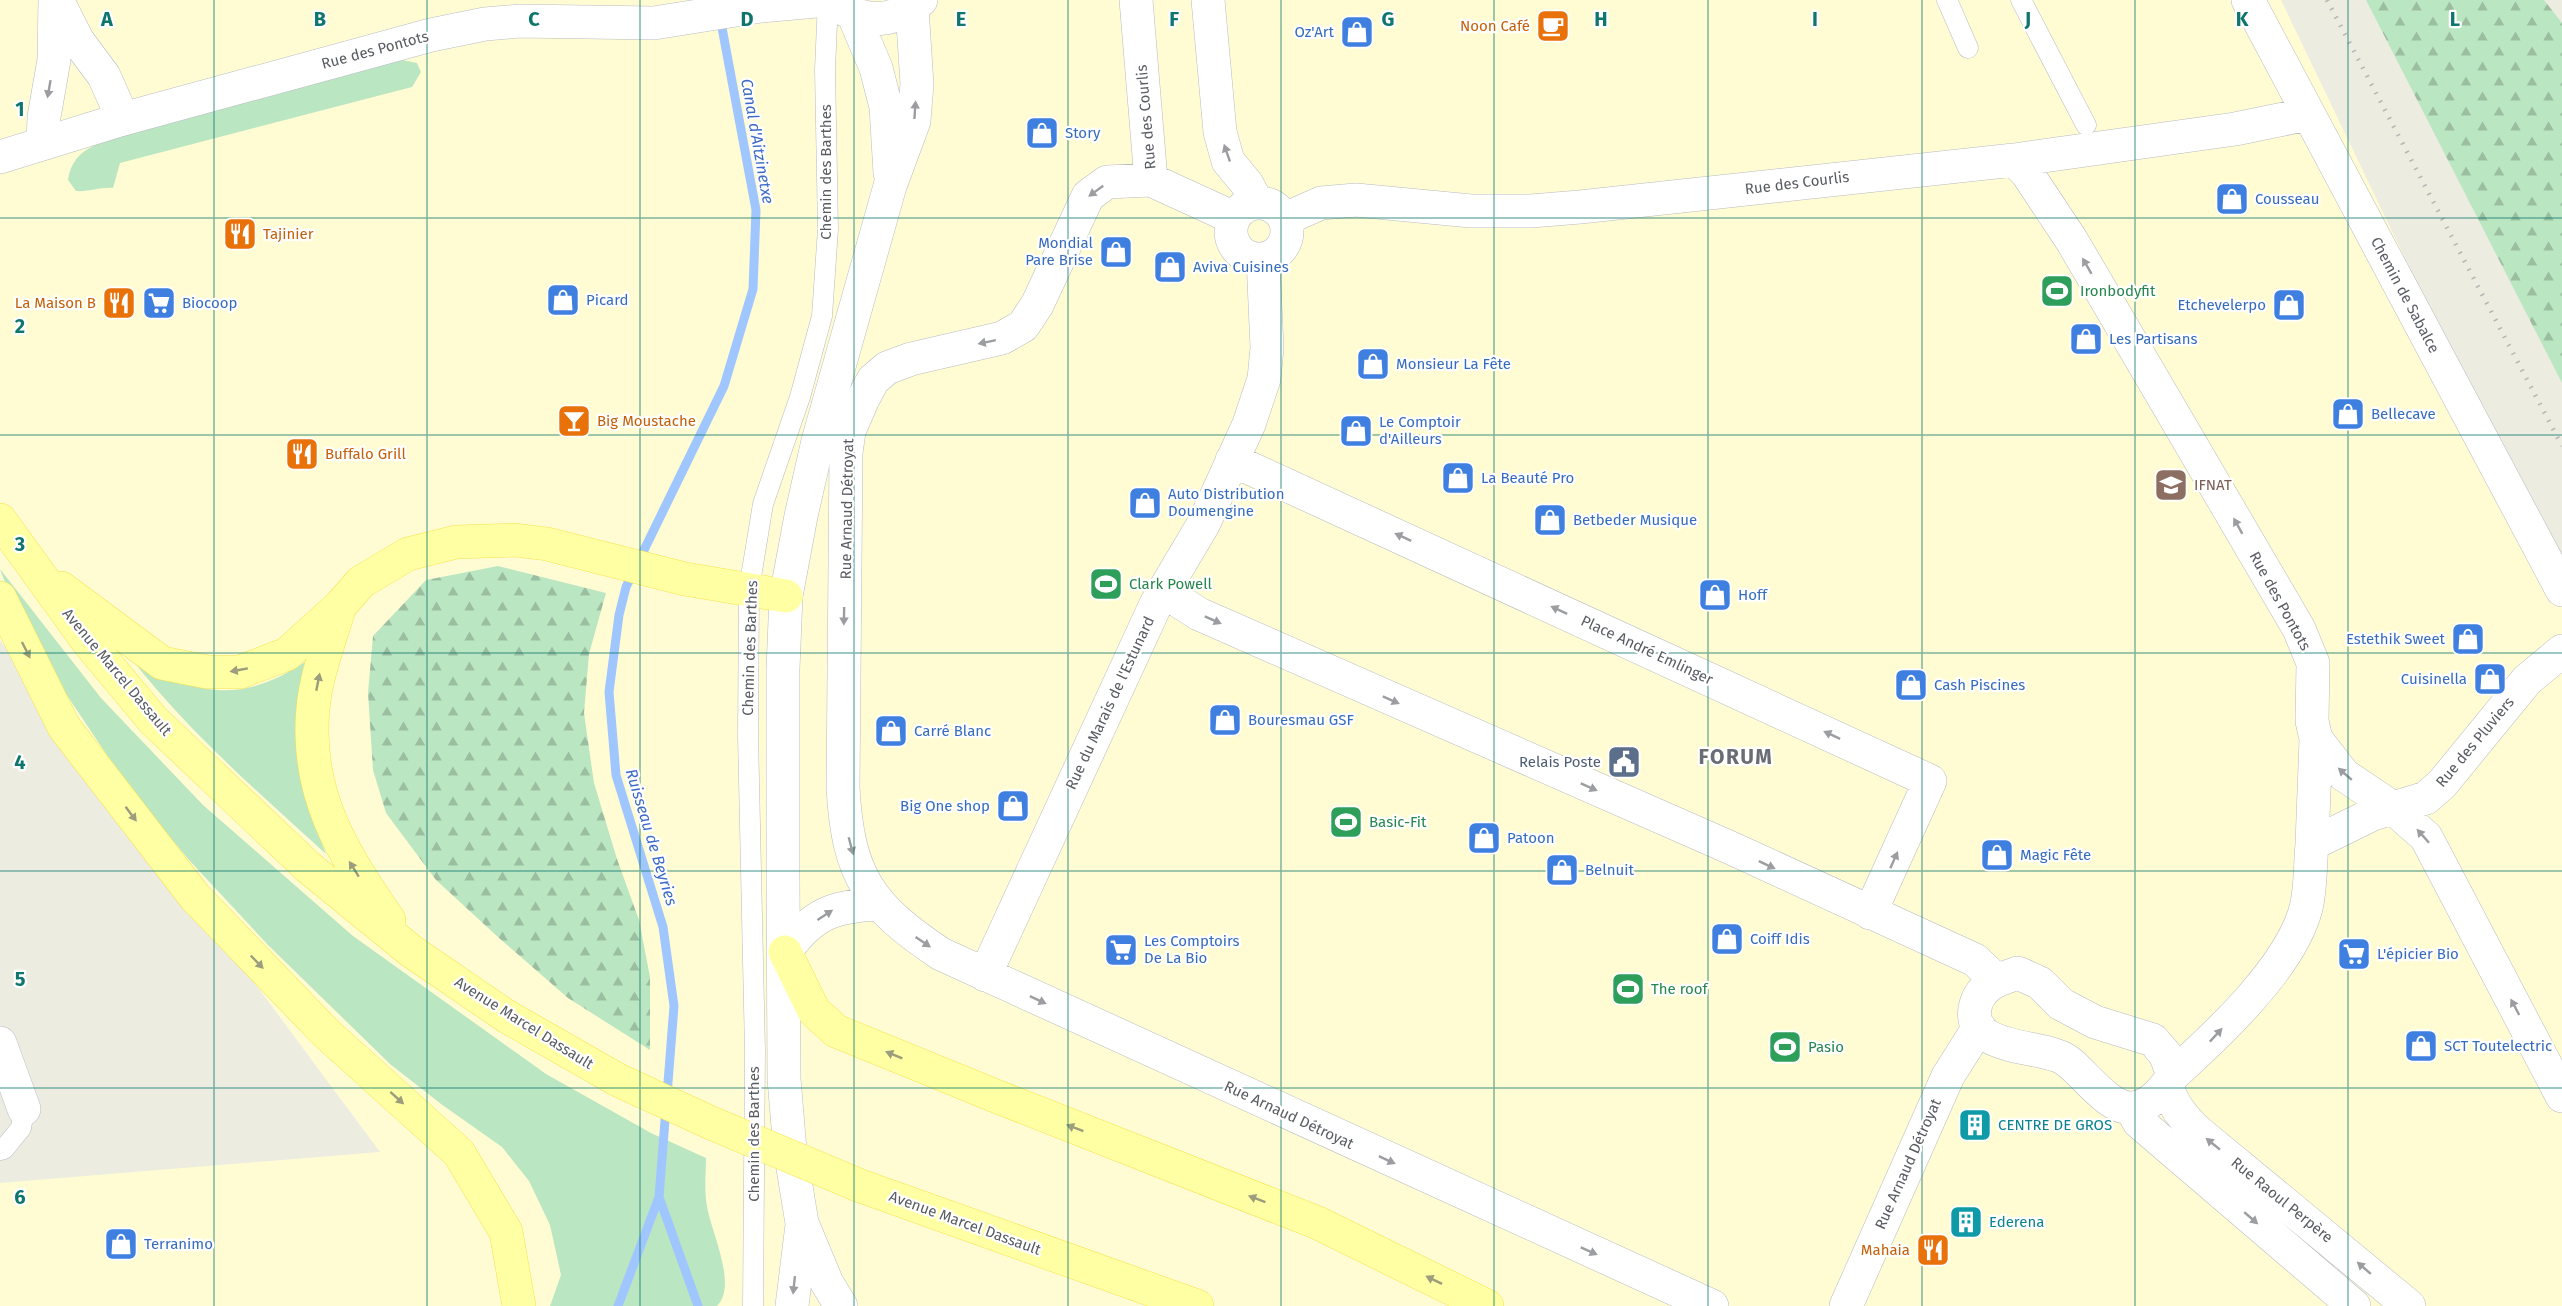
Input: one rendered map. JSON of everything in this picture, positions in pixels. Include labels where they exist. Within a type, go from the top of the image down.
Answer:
[{"type":"main road","name":"Avenue Marcel Dassault","points":[[0,520],[89,643],[153,720],[308,867],[411,951],[506,1016],[618,1080],[709,1122],[858,1185],[1197,1306]]},
{"type":"main road","points":[[33,568],[162,663],[207,672],[240,672],[287,654],[340,606],[361,582],[408,554],[456,542],[515,540],[547,544],[685,579],[786,596]]},
{"type":"main road","points":[[0,598],[64,727],[195,897],[326,1033],[459,1153],[506,1232],[519,1306]]},
{"type":"main road","points":[[340,606],[319,675],[313,709],[312,749],[322,802],[342,849],[411,951]]},
{"type":"main road","points":[[785,952],[814,1011],[836,1031],[1318,1223],[1486,1306]]},
{"type":"street","points":[[56,0],[78,41],[104,76],[123,118]]},
{"type":"street","points":[[43,143],[44,117],[54,60],[56,0]]},
{"type":"street","name":"Rue des Courlis","points":[[1136,0],[1151,180],[1245,210]]},
{"type":"street","points":[[1208,0],[1220,132],[1228,161],[1247,184],[1245,210],[1231,235],[1239,251],[1246,256],[1263,259],[1279,252],[1285,244],[1288,227],[1285,219],[1274,206],[1245,210]]},
{"type":"street","name":"Chemin de Sabalce","points":[[2248,0],[2562,590]]},
{"type":"street","name":"Rue des Pontots","points":[[0,157],[123,118],[431,35],[485,24],[520,21],[654,23],[764,3],[834,4],[884,18],[899,15],[917,4]]},
{"type":"street","name":"Chemin des Barthes","points":[[834,4],[876,68],[886,107],[890,186]]},
{"type":"street","name":"Chemin des Barthes","points":[[841,1306],[827,1283],[802,1223],[790,1150],[784,1079],[783,669],[786,596],[818,441],[890,186],[914,121],[917,84],[917,4]]},
{"type":"street","name":"Rue des Courlis","points":[[1285,219],[1321,203],[1356,200],[1471,211],[1531,211],[2014,160],[2235,129],[2308,114]]},
{"type":"street","name":"Rue des Pontots","points":[[2014,160],[2026,173],[2072,241],[2299,629],[2313,663],[2312,721],[2316,739]]},
{"type":"street","name":"Rue Arnaud Détroyat","points":[[1151,180],[1107,182],[1088,196],[1037,305],[1023,326],[1002,338],[911,359],[887,368],[873,380],[849,430],[846,453],[843,788],[845,824],[863,881],[878,904],[908,932],[941,954],[1712,1306]]},
{"type":"street","name":"Rue du Marais de l'Estunard","points":[[985,975],[1163,591],[1204,523],[1249,424],[1264,379],[1267,348],[1263,259]]},
{"type":"street","name":"Place André Emlinger","points":[[1232,460],[1930,781],[1870,913]]},
{"type":"street","points":[[1163,591],[1199,614],[1731,848],[1975,960],[1996,980],[1983,991],[1976,1004],[1975,1015],[1979,1027],[1989,1037],[2004,1044],[2065,1059],[2104,1095],[2114,1102],[2131,1108],[2151,1101],[2218,1033],[2275,968],[2294,939],[2306,908],[2312,844],[2316,739]]},
{"type":"street","name":"Rue des Pluviers","points":[[2312,844],[2373,814],[2426,798],[2442,784],[2527,680],[2562,651]]},
{"type":"street","points":[[2316,739],[2344,775],[2393,808],[2426,837],[2562,1096]]},
{"type":"street","points":[[785,952],[796,937],[834,909],[878,904]]},
{"type":"street","name":"Rue Raoul Perpère","points":[[1996,980],[2018,973],[2040,983],[2061,1004],[2095,1022],[2153,1040],[2165,1054],[2170,1080],[2170,1098],[2180,1114],[2197,1131],[2409,1306]]},
{"type":"street","name":"Rue Arnaud Détroyat","points":[[1846,1306],[1948,1076],[1979,1027]]},
{"type":"street","points":[[0,1043],[24,1109]]},
{"type":"street","points":[[2131,1108],[2139,1122],[2354,1306]]},
{"type":"street","name":"Chemin des Barthes","points":[[792,1306],[802,1223]]},
{"type":"lane","points":[[1947,0],[1968,48]]},
{"type":"lane","points":[[2021,0],[2086,125]]},
{"type":"lane","name":"Chemin des Barthes","points":[[753,1306],[755,1051],[748,735],[749,589],[763,504],[800,397],[822,316],[828,229],[825,70],[834,4]]},
{"type":"lane","points":[[0,1150],[4,1149],[21,1128],[24,1109]]},
{"type":"shaded area","points":[[0,0],[2281,0],[2562,585],[2562,1306],[0,1306],[0,1183],[380,1152],[0,640]]},
{"type":"green space","points":[[2366,0],[2544,0],[2562,23],[2562,383]]},
{"type":"green space","points":[[402,60],[417,63],[421,72],[412,87],[120,163],[113,188],[76,191],[68,180],[76,159],[83,152],[102,142]]},
{"type":"green space","points":[[498,566],[606,593],[589,654],[584,713],[594,783],[617,859],[639,920],[650,977],[650,1050],[568,998],[499,938],[436,880],[386,813],[373,770],[368,693],[373,636],[426,580]]},
{"type":"green space","points":[[0,569],[101,698],[203,805],[353,936],[546,1074],[651,1133],[706,1158],[707,1206],[721,1258],[725,1285],[723,1297],[717,1306],[550,1306],[561,1275],[550,1225],[529,1181],[502,1147],[390,1064],[269,946],[189,860],[127,785],[58,682],[12,601]]},
{"type":"green space","points":[[134,662],[180,682],[220,690],[260,685],[305,662],[297,714],[297,747],[305,794],[326,854],[202,738]]},
{"type":"waterway","name":"Ruisseau de Beyries","points":[[698,1306],[659,1197],[674,1006],[663,927],[616,775],[609,692],[619,615],[626,587],[724,386],[753,289],[756,210],[720,17]]},
{"type":"waterway","points":[[618,1306],[659,1197]]},
{"type":"railway","points":[[2327,0],[2562,446]]},
{"type":"place","name":"Noon Café","points":[[1553,26]]},
{"type":"place","name":"Oz'Art","points":[[1357,32]]},
{"type":"place","name":"Story","points":[[1042,133]]},
{"type":"place","name":"Cousseau","points":[[2232,199]]},
{"type":"place","name":"Tajinier","points":[[240,234]]},
{"type":"place","name":"Mondial Pare Brise","points":[[1116,252]]},
{"type":"place","name":"Aviva Cuisines","points":[[1170,267]]},
{"type":"place","name":"Ironbodyfit","points":[[2057,291]]},
{"type":"place","name":"Picard","points":[[563,300]]},
{"type":"place","name":"La Maison B","points":[[119,303]]},
{"type":"place","name":"Biocoop","points":[[159,303]]},
{"type":"place","name":"Etchevelerpo","points":[[2289,305]]},
{"type":"place","name":"Les Partisans","points":[[2086,339]]},
{"type":"place","name":"Monsieur La Fête","points":[[1373,364]]},
{"type":"place","name":"Bellecave","points":[[2348,414]]},
{"type":"place","name":"Big Moustache","points":[[574,421]]},
{"type":"place","name":"Le Comptoir d'Ailleurs","points":[[1356,431]]},
{"type":"place","name":"Buffalo Grill","points":[[302,454]]},
{"type":"place","name":"La Beauté Pro","points":[[1458,478]]},
{"type":"place","name":"IFNAT","points":[[2171,485]]},
{"type":"place","name":"Auto Distribution Doumengine","points":[[1145,503]]},
{"type":"place","name":"Betbeder Musique","points":[[1550,520]]},
{"type":"place","name":"Clark Powell","points":[[1106,584]]},
{"type":"place","name":"Hoff","points":[[1715,595]]},
{"type":"place","name":"Estethik Sweet","points":[[2468,639]]},
{"type":"place","name":"Cuisinella","points":[[2490,679]]},
{"type":"place","name":"Cash Piscines","points":[[1911,685]]},
{"type":"place","name":"Bouresmau GSF","points":[[1225,720]]},
{"type":"place","name":"Carré Blanc","points":[[891,731]]},
{"type":"place","name":"Relais Poste","points":[[1624,762]]},
{"type":"place","name":"Big One shop","points":[[1013,806]]},
{"type":"place","name":"Basic-Fit","points":[[1346,822]]},
{"type":"place","name":"Patoon","points":[[1484,838]]},
{"type":"place","name":"Magic Fête","points":[[1997,855]]},
{"type":"place","name":"Belnuit","points":[[1562,870]]},
{"type":"place","name":"Coiff Idis","points":[[1727,939]]},
{"type":"place","name":"Les Comptoirs De La Bio","points":[[1121,950]]},
{"type":"place","name":"L'épicier Bio","points":[[2354,954]]},
{"type":"place","name":"The roof","points":[[1628,989]]},
{"type":"place","name":"SCT Toutelectric","points":[[2421,1046]]},
{"type":"place","name":"Pasio","points":[[1785,1047]]},
{"type":"place","name":"CENTRE DE GROS","points":[[1975,1125]]},
{"type":"place","name":"Ederena","points":[[1966,1222]]},
{"type":"place","name":"Terranimo","points":[[121,1244]]},
{"type":"place","name":"Mahaia","points":[[1933,1250]]},
{"type":"district","name":"FORUM","points":[[1736,757]]},
{"type":"water label","name":"Canal d'Aitzinetxe","points":[[758,141]]}]
